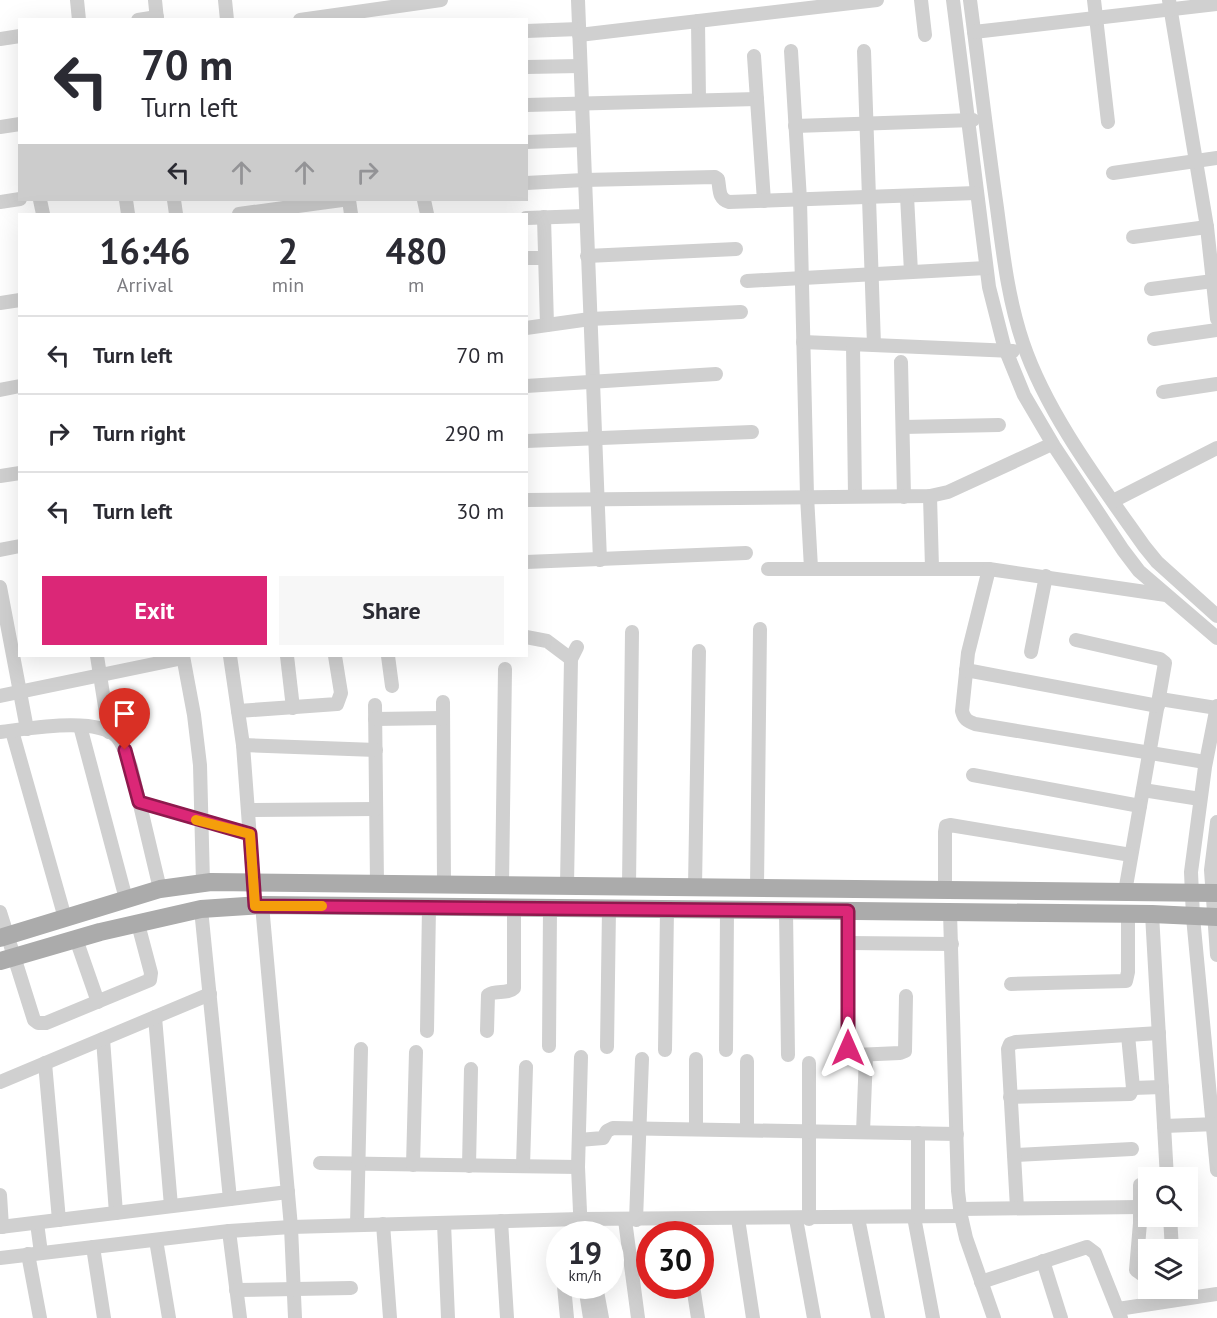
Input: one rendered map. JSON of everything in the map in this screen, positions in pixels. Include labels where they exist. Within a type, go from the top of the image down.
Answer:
[{"type":"main road","points":[[4,937],[160,889],[253,882],[1214,893]]},
{"type":"main road","points":[[7,959],[76,939],[201,909],[259,905],[1128,913],[1215,917]]},
{"type":"street","points":[[77,0],[80,18]]},
{"type":"street","points":[[155,0],[157,18]]},
{"type":"street","points":[[225,0],[227,18]]},
{"type":"street","points":[[323,18],[441,0]]},
{"type":"street","points":[[578,0],[600,560]]},
{"type":"street","points":[[528,31],[579,32],[877,0]]},
{"type":"street","points":[[921,0],[925,35]]},
{"type":"street","points":[[952,0],[986,268],[1006,351],[1024,394],[1052,444],[1123,550],[1139,571],[1217,638]]},
{"type":"street","points":[[970,0],[984,120],[1008,286],[1027,352],[1043,389],[1064,427],[1144,546],[1157,562],[1217,616]]},
{"type":"street","points":[[1095,0],[1108,122]]},
{"type":"street","points":[[974,32],[1097,18],[1170,5],[1217,4]]},
{"type":"street","points":[[1170,5],[1207,227],[1217,319]]},
{"type":"street","points":[[698,21],[699,100]]},
{"type":"street","points":[[0,39],[18,36]]},
{"type":"street","points":[[791,51],[800,200],[807,496],[811,568]]},
{"type":"street","points":[[864,51],[874,345]]},
{"type":"street","points":[[754,56],[764,201]]},
{"type":"street","points":[[528,67],[580,66]]},
{"type":"street","points":[[528,105],[757,99]]},
{"type":"street","points":[[795,126],[984,120]]},
{"type":"street","points":[[0,127],[18,124]]},
{"type":"street","points":[[528,142],[583,140]]},
{"type":"street","points":[[1113,173],[1217,158]]},
{"type":"street","points":[[528,183],[714,177],[718,179],[720,196],[723,201],[729,202],[976,193]]},
{"type":"street","points":[[907,196],[911,272]]},
{"type":"street","points":[[0,202],[18,199]]},
{"type":"street","points":[[246,213],[335,201]]},
{"type":"street","points":[[528,218],[586,216]]},
{"type":"street","points":[[544,217],[547,325]]},
{"type":"street","points":[[1133,237],[1207,227]]},
{"type":"street","points":[[587,256],[736,249]]},
{"type":"street","points":[[528,258],[545,258]]},
{"type":"street","points":[[747,282],[801,277],[986,268]]},
{"type":"street","points":[[1151,289],[1213,281]]},
{"type":"street","points":[[0,303],[18,300]]},
{"type":"street","points":[[528,328],[590,319],[741,312]]},
{"type":"street","points":[[1154,339],[1217,330]]},
{"type":"street","points":[[803,342],[1027,352]]},
{"type":"street","points":[[853,345],[855,496]]},
{"type":"street","points":[[901,362],[904,497]]},
{"type":"street","points":[[528,386],[716,374]]},
{"type":"street","points":[[1163,392],[1217,384]]},
{"type":"street","points":[[0,390],[18,386]]},
{"type":"street","points":[[903,428],[999,425]]},
{"type":"street","points":[[528,441],[752,432]]},
{"type":"street","points":[[528,500],[930,496],[948,492],[1052,444]]},
{"type":"street","points":[[1113,501],[1217,448]]},
{"type":"street","points":[[0,476],[18,472]]},
{"type":"street","points":[[930,496],[932,568]]},
{"type":"street","points":[[0,550],[18,546]]},
{"type":"street","points":[[528,562],[746,553]]},
{"type":"street","points":[[768,569],[988,569],[1167,596]]},
{"type":"street","points":[[988,569],[966,670],[963,717],[968,721],[1150,753],[1209,767]]},
{"type":"street","points":[[1031,652],[1046,576]]},
{"type":"street","points":[[0,587],[9,619],[27,729]]},
{"type":"street","points":[[756,887],[759,629]]},
{"type":"street","points":[[629,886],[632,632]]},
{"type":"street","points":[[528,637],[547,641],[574,653],[567,885]]},
{"type":"street","points":[[1076,640],[1164,661],[1165,667],[1125,892]]},
{"type":"street","points":[[695,887],[699,651]]},
{"type":"street","points":[[97,657],[109,732]]},
{"type":"street","points":[[0,696],[179,657]]},
{"type":"street","points":[[183,657],[200,765],[203,884]]},
{"type":"street","points":[[230,657],[243,746],[253,882],[259,905],[288,1192],[295,1318]]},
{"type":"street","points":[[287,657],[293,708]]},
{"type":"street","points":[[238,711],[337,704],[341,693],[336,657]]},
{"type":"street","points":[[388,657],[392,686]]},
{"type":"street","points":[[501,885],[505,669]]},
{"type":"street","points":[[966,670],[1159,702],[1217,707],[1209,767],[1200,799],[1191,872],[1193,916],[1215,1124],[1217,1170]]},
{"type":"street","points":[[443,702],[444,884]]},
{"type":"street","points":[[377,883],[375,712],[443,718]]},
{"type":"street","points":[[80,726],[126,899]]},
{"type":"street","points":[[65,918],[6,731],[80,726],[109,732],[117,737],[125,750],[160,889]]},
{"type":"street","points":[[243,746],[376,750]]},
{"type":"street","points":[[973,775],[1140,806]]},
{"type":"street","points":[[1143,790],[1200,799]]},
{"type":"street","points":[[139,802],[250,834]]},
{"type":"street","points":[[248,810],[376,809]]},
{"type":"street","points":[[1217,822],[1211,870],[1217,955]]},
{"type":"street","points":[[945,890],[945,832],[946,826],[950,825],[1131,855]]},
{"type":"street","points":[[427,1031],[429,907]]},
{"type":"street","points":[[487,1031],[488,995],[509,992],[514,988],[514,908]]},
{"type":"street","points":[[201,909],[230,1199]]},
{"type":"street","points":[[549,909],[549,1046]]},
{"type":"street","points":[[607,1047],[609,909]]},
{"type":"street","points":[[665,1050],[666,909]]},
{"type":"street","points":[[726,1050],[727,910]]},
{"type":"street","points":[[786,911],[788,1054]]},
{"type":"street","points":[[848,911],[849,1053],[866,1055],[905,1051],[906,996]]},
{"type":"street","points":[[0,912],[7,959],[34,1020],[38,1023],[46,1023],[150,980],[151,973],[138,924]]},
{"type":"street","points":[[950,912],[960,1213],[994,1318]]},
{"type":"street","points":[[1011,984],[1126,981],[1128,913]]},
{"type":"street","points":[[1152,914],[1166,1167]]},
{"type":"street","points":[[76,939],[98,1002]]},
{"type":"street","points":[[848,943],[952,944]]},
{"type":"street","points":[[0,1082],[210,994]]},
{"type":"street","points":[[155,1017],[171,1206]]},
{"type":"street","points":[[1017,1209],[1010,1097],[1008,1049],[1010,1044],[1159,1033]]},
{"type":"street","points":[[1010,1097],[1130,1094],[1133,1088],[1128,1035]]},
{"type":"street","points":[[103,1039],[116,1213]]},
{"type":"street","points":[[357,1225],[361,1049]]},
{"type":"street","points":[[413,1165],[416,1052]]},
{"type":"street","points":[[863,1132],[866,1055]]},
{"type":"street","points":[[580,1219],[578,1167],[581,1057]]},
{"type":"street","points":[[638,1318],[631,1220],[640,1128],[642,1059]]},
{"type":"street","points":[[696,1059],[696,1129]]},
{"type":"street","points":[[747,1061],[747,1130]]},
{"type":"street","points":[[45,1064],[59,1220]]},
{"type":"street","points":[[809,1064],[810,1131],[802,1219],[814,1318]]},
{"type":"street","points":[[523,1166],[526,1067]]},
{"type":"street","points":[[469,1166],[471,1069]]},
{"type":"street","points":[[1133,1088],[1162,1087]]},
{"type":"street","points":[[1164,1126],[1215,1124]]},
{"type":"street","points":[[579,1140],[603,1138],[612,1128],[957,1134]]},
{"type":"street","points":[[918,1133],[916,1217],[933,1318]]},
{"type":"street","points":[[1014,1155],[1132,1149]]},
{"type":"street","points":[[320,1164],[578,1167]]},
{"type":"street","points":[[0,1195],[1,1227],[288,1192]]},
{"type":"street","points":[[0,1258],[224,1232],[291,1227],[580,1219],[738,1220],[916,1217],[1017,1209],[1138,1207]]},
{"type":"street","points":[[858,1218],[878,1318]]},
{"type":"street","points":[[738,1220],[753,1318]]},
{"type":"street","points":[[501,1221],[507,1318]]},
{"type":"street","points":[[37,1223],[35,1254],[40,1318]]},
{"type":"street","points":[[444,1223],[448,1318]]},
{"type":"street","points":[[383,1224],[390,1318]]},
{"type":"street","points":[[224,1232],[240,1318]]},
{"type":"street","points":[[224,1232],[230,1318]]},
{"type":"street","points":[[156,1240],[169,1318]]},
{"type":"street","points":[[1138,1245],[1136,1270],[1138,1271]]},
{"type":"street","points":[[93,1247],[104,1318]]},
{"type":"street","points":[[981,1282],[1087,1247],[1095,1253],[1119,1313],[1160,1299]]},
{"type":"street","points":[[1043,1261],[1061,1318]]},
{"type":"street","points":[[236,1290],[351,1288]]},
{"type":"street","points":[[1198,1294],[1217,1294]]},
{"type":"street","points":[[565,1299],[567,1318]]},
{"type":"street","points":[[587,1299],[590,1318]]},
{"type":"street","points":[[598,1299],[602,1318]]},
{"type":"street","points":[[695,1299],[698,1318]]},
{"type":"slow traffic","points":[[196,820],[250,834],[255,906],[322,906]]},
{"type":"route","points":[[125,750],[139,802],[250,834],[255,906],[848,911],[848,1048]]}]
